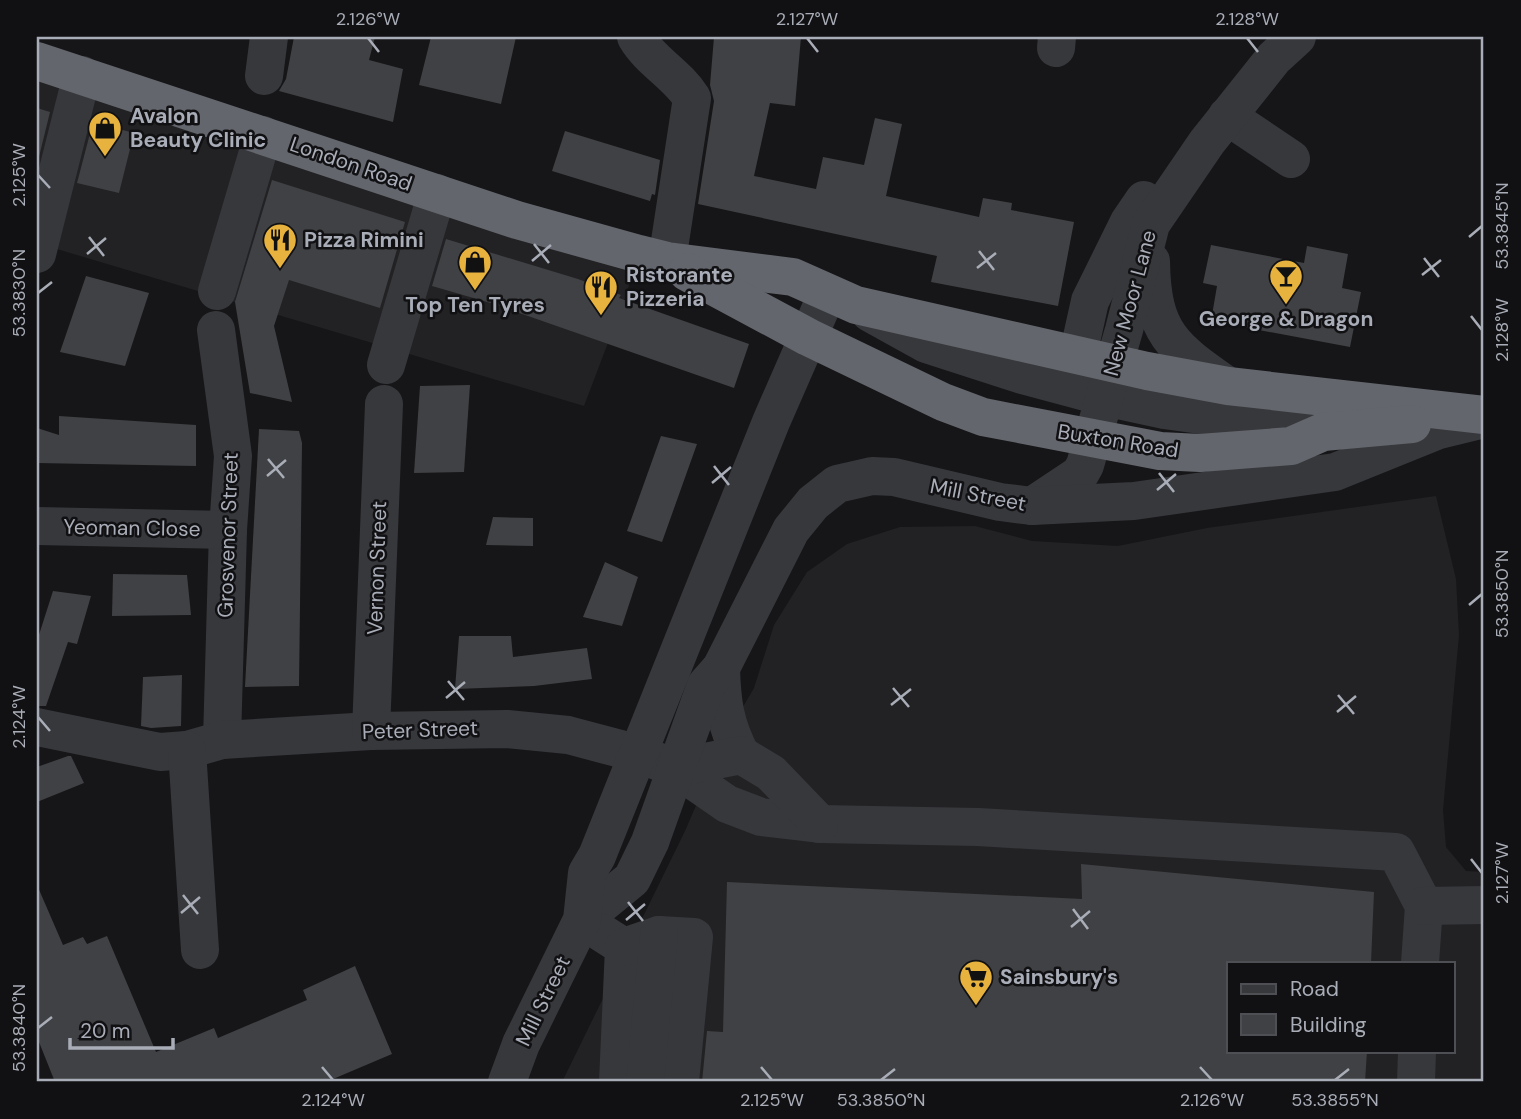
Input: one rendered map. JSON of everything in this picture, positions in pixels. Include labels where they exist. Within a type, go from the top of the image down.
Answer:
[{"type":"highway","name":"London Road","points":[[37,61],[517,220],[667,261],[793,277],[841,299]]},
{"type":"highway","name":"London Road","points":[[667,261],[808,337]]},
{"type":"highway","points":[[841,299],[1099,372],[1484,417]]},
{"type":"highway","name":"Buxton Road","points":[[808,337],[983,418],[1160,451],[1200,453],[1291,446],[1323,432],[1484,417]]},
{"type":"street","points":[[264,76],[269,37]]},
{"type":"street","points":[[636,37],[643,48],[683,84],[692,99],[667,261]]},
{"type":"street","name":"New Moor Lane","points":[[1099,372],[1150,224],[1217,129],[1274,58],[1297,37]]},
{"type":"street","points":[[37,254],[82,75]]},
{"type":"street","points":[[1217,129],[1291,159]]},
{"type":"street","name":"New Moor Lane","points":[[1032,506],[1080,474],[1093,439],[1099,372],[1090,301],[1129,222],[1150,190],[1217,129]]},
{"type":"street","points":[[217,291],[263,135]]},
{"type":"street","points":[[386,365],[438,194]]},
{"type":"street","points":[[1150,224],[1155,311],[1167,334],[1186,357],[1228,386]]},
{"type":"street","name":"Mill Street","points":[[507,1082],[521,1044],[582,920],[587,873],[597,856],[636,753],[808,337],[841,299]]},
{"type":"street","name":"Grosvenor Street","points":[[200,950],[190,747],[228,530],[233,456],[216,330]]},
{"type":"street","points":[[1099,372],[1174,412],[1323,432]]},
{"type":"street","name":"Vernon Street","points":[[371,731],[384,404]]},
{"type":"street","name":"Mill Street","points":[[582,920],[632,879],[650,842],[706,685],[721,668],[791,530],[813,503],[837,484],[872,476],[894,477],[1000,502],[1032,506],[1135,501],[1335,472],[1439,430],[1484,417]]},
{"type":"street","name":"Yeoman Close","points":[[37,526],[228,530]]},
{"type":"street","points":[[721,668],[725,716],[741,755],[771,773],[820,824],[978,827],[1396,852],[1424,906],[1420,962]]},
{"type":"street","name":"Peter Street","points":[[37,727],[190,747],[371,731],[507,729],[568,734],[636,753],[675,768],[727,804],[752,814],[820,824]]},
{"type":"street","points":[[675,768],[741,755]]},
{"type":"street","points":[[1424,906],[1484,905]]},
{"type":"street","points":[[582,920],[641,941],[694,937],[680,1082]]},
{"type":"street","points":[[618,1082],[641,941]]},
{"type":"street","points":[[641,941],[645,1082]]},
{"type":"street","points":[[1416,1082],[1417,1052]]},
{"type":"shaded area","points":[[37,72],[639,254],[584,406],[40,244],[37,251]]},
{"type":"shaded area","points":[[1436,496],[1456,579],[1459,635],[1443,810],[1446,847],[1466,871],[1484,872],[1484,1082],[562,1082],[685,831],[726,736],[754,688],[774,625],[807,572],[847,544],[900,527],[975,526],[1032,541],[1118,546],[1207,528]]},
{"type":"building","points":[[294,37],[375,37],[369,60],[403,69],[393,122],[279,91],[286,79]]},
{"type":"building","points":[[431,37],[516,37],[501,104],[419,85]]},
{"type":"building","points":[[714,37],[801,37],[795,106],[770,103],[754,176],[816,189],[823,157],[864,165],[875,118],[902,124],[886,196],[979,217],[983,198],[1012,203],[1011,210],[1074,222],[1058,306],[931,282],[937,256],[698,204],[714,101],[710,85]]},
{"type":"building","points":[[37,108],[50,112],[37,165]]},
{"type":"building","name":"Avalon Beauty Clinic","points":[[93,122],[134,133],[119,193],[77,183]]},
{"type":"building","points":[[565,131],[660,160],[655,195],[652,194],[650,201],[552,171]]},
{"type":"building","points":[[272,180],[405,222],[380,308],[289,280],[274,326],[292,402],[250,393],[235,302]]},
{"type":"building","points":[[446,239],[578,279],[621,295],[619,298],[749,344],[734,388],[494,304],[432,286]]},
{"type":"building","name":"George & Dragon","points":[[1211,245],[1304,263],[1307,246],[1348,254],[1342,288],[1361,292],[1350,347],[1211,321],[1217,286],[1203,283]]},
{"type":"building","points":[[86,276],[149,293],[125,366],[60,352]]},
{"type":"building","points":[[470,385],[464,472],[414,473],[420,386]]},
{"type":"building","points":[[59,416],[196,425],[196,466],[37,463],[37,428],[59,435]]},
{"type":"building","points":[[259,429],[299,431],[302,443],[299,686],[245,687]]},
{"type":"building","points":[[661,436],[697,444],[662,542],[627,531]]},
{"type":"building","points":[[493,517],[533,518],[533,546],[486,545]]},
{"type":"building","points":[[605,562],[638,577],[622,626],[583,617]]},
{"type":"building","points":[[113,574],[187,575],[191,615],[112,616]]},
{"type":"building","points":[[53,591],[91,596],[77,644],[68,642],[46,706],[37,706],[37,641]]},
{"type":"building","points":[[459,636],[511,636],[513,657],[587,648],[592,679],[534,686],[455,689]]},
{"type":"building","points":[[182,675],[181,726],[141,726],[143,677]]},
{"type":"building","points":[[71,756],[84,783],[37,802],[37,767]]},
{"type":"building","name":"Sainsbury's","points":[[1081,864],[1374,892],[1371,962],[1227,962],[1227,1052],[1367,1052],[1365,1082],[702,1082],[707,1031],[723,1032],[727,882],[1082,899]]},
{"type":"building","points":[[37,885],[63,945],[83,937],[87,944],[107,936],[156,1052],[214,1028],[218,1038],[307,1000],[303,990],[355,966],[392,1054],[326,1082],[55,1082],[37,1037]]},
{"type":"place","name":"Avalon Beauty Clinic","points":[[105,158]]},
{"type":"place","name":"Pizza Rimini","points":[[280,270]]},
{"type":"place","name":"Top Ten Tyres","points":[[475,292]]},
{"type":"place","name":"George & Dragon","points":[[1286,306]]},
{"type":"place","name":"Ristorante Pizzeria","points":[[601,317]]},
{"type":"place","name":"Sainsbury's","points":[[976,1007]]}]
